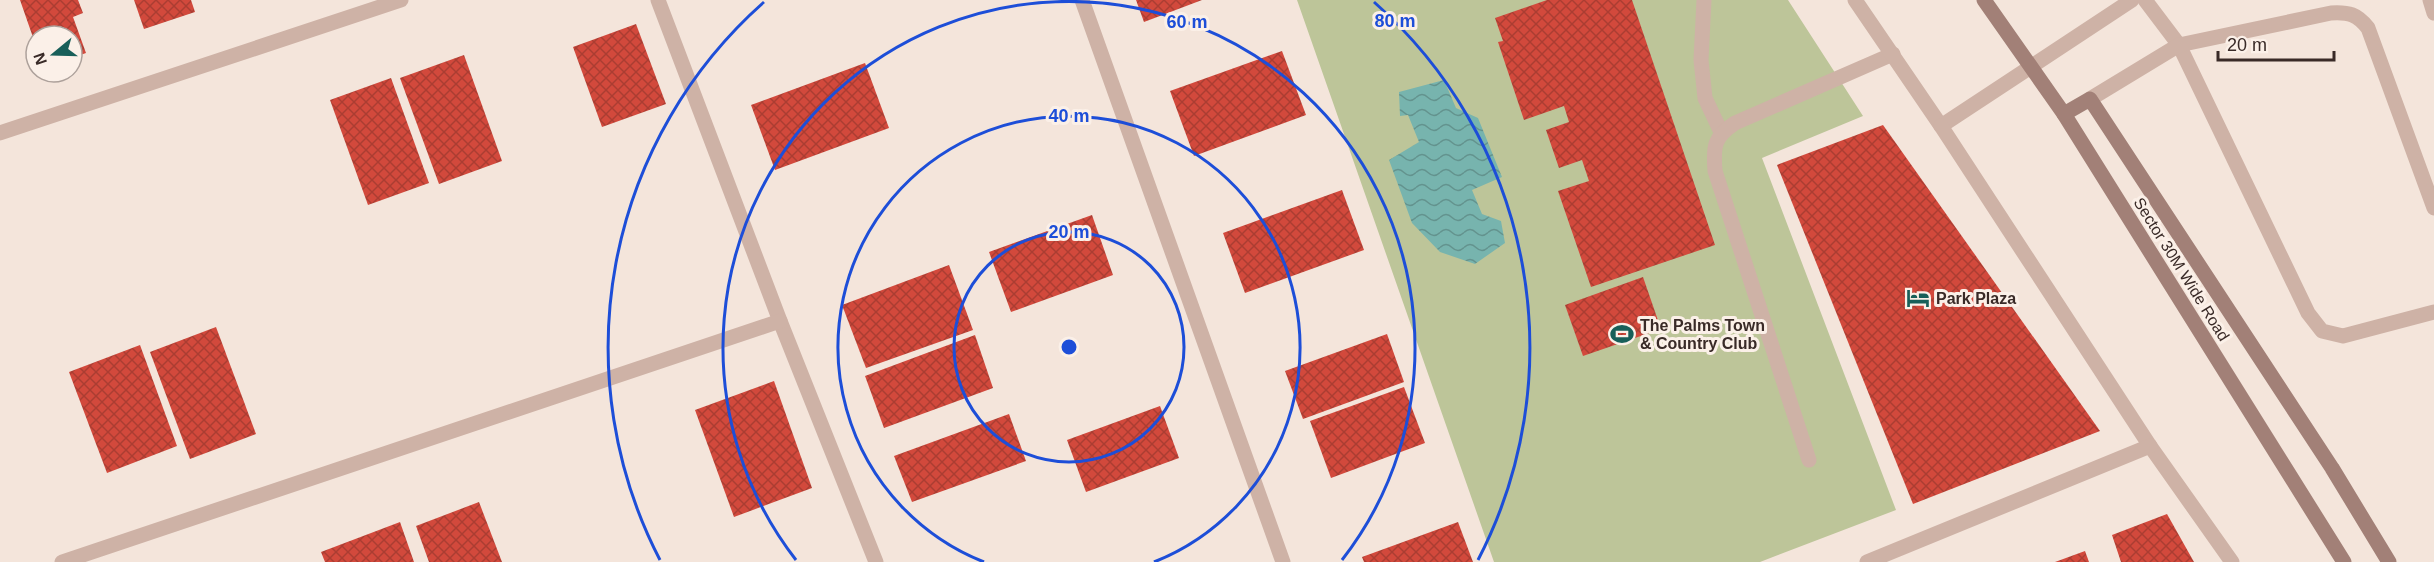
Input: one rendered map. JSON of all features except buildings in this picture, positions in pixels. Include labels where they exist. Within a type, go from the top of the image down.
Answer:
[{"type":"main road","name":"Sector 30M Wide Road","points":[[1984,0],[2064,114],[2344,562]]},
{"type":"main road","points":[[2064,114],[2090,99],[2325,458],[2389,562]]},
{"type":"street","points":[[0,133],[401,0]]},
{"type":"street","points":[[658,0],[780,321],[876,562]]},
{"type":"street","points":[[1082,0],[1283,562]]},
{"type":"street","points":[[1704,0],[1701,60],[1705,98],[1721,132]]},
{"type":"street","points":[[1856,0],[2150,446],[2232,562]]},
{"type":"street","points":[[1941,126],[2132,0]]},
{"type":"street","points":[[2145,0],[2179,45],[2308,313],[2322,331],[2343,336],[2434,312]]},
{"type":"street","points":[[2430,0],[2434,13]]},
{"type":"street","points":[[2090,99],[2179,45],[2331,13],[2347,12],[2359,18],[2368,28],[2434,208]]},
{"type":"street","points":[[1809,460],[1715,171],[1714,149],[1721,132],[1735,123],[1893,54]]},
{"type":"street","points":[[63,562],[780,321]]},
{"type":"street","points":[[1867,562],[2150,446]]},
{"type":"green space","name":"The Palms Town & Country Club","points":[[1297,0],[1788,0],[1863,116],[1762,158],[1896,510],[1760,562],[1494,562]]},
{"type":"water","points":[[1444,80],[1456,108],[1478,118],[1502,177],[1472,190],[1482,214],[1501,221],[1505,243],[1475,264],[1440,252],[1412,223],[1389,160],[1419,142],[1408,115],[1400,116],[1399,92]]},
{"type":"place","name":"Park Plaza","points":[[1918,298]]},
{"type":"place","name":"The Palms Town & Country Club","points":[[1622,334]]}]
